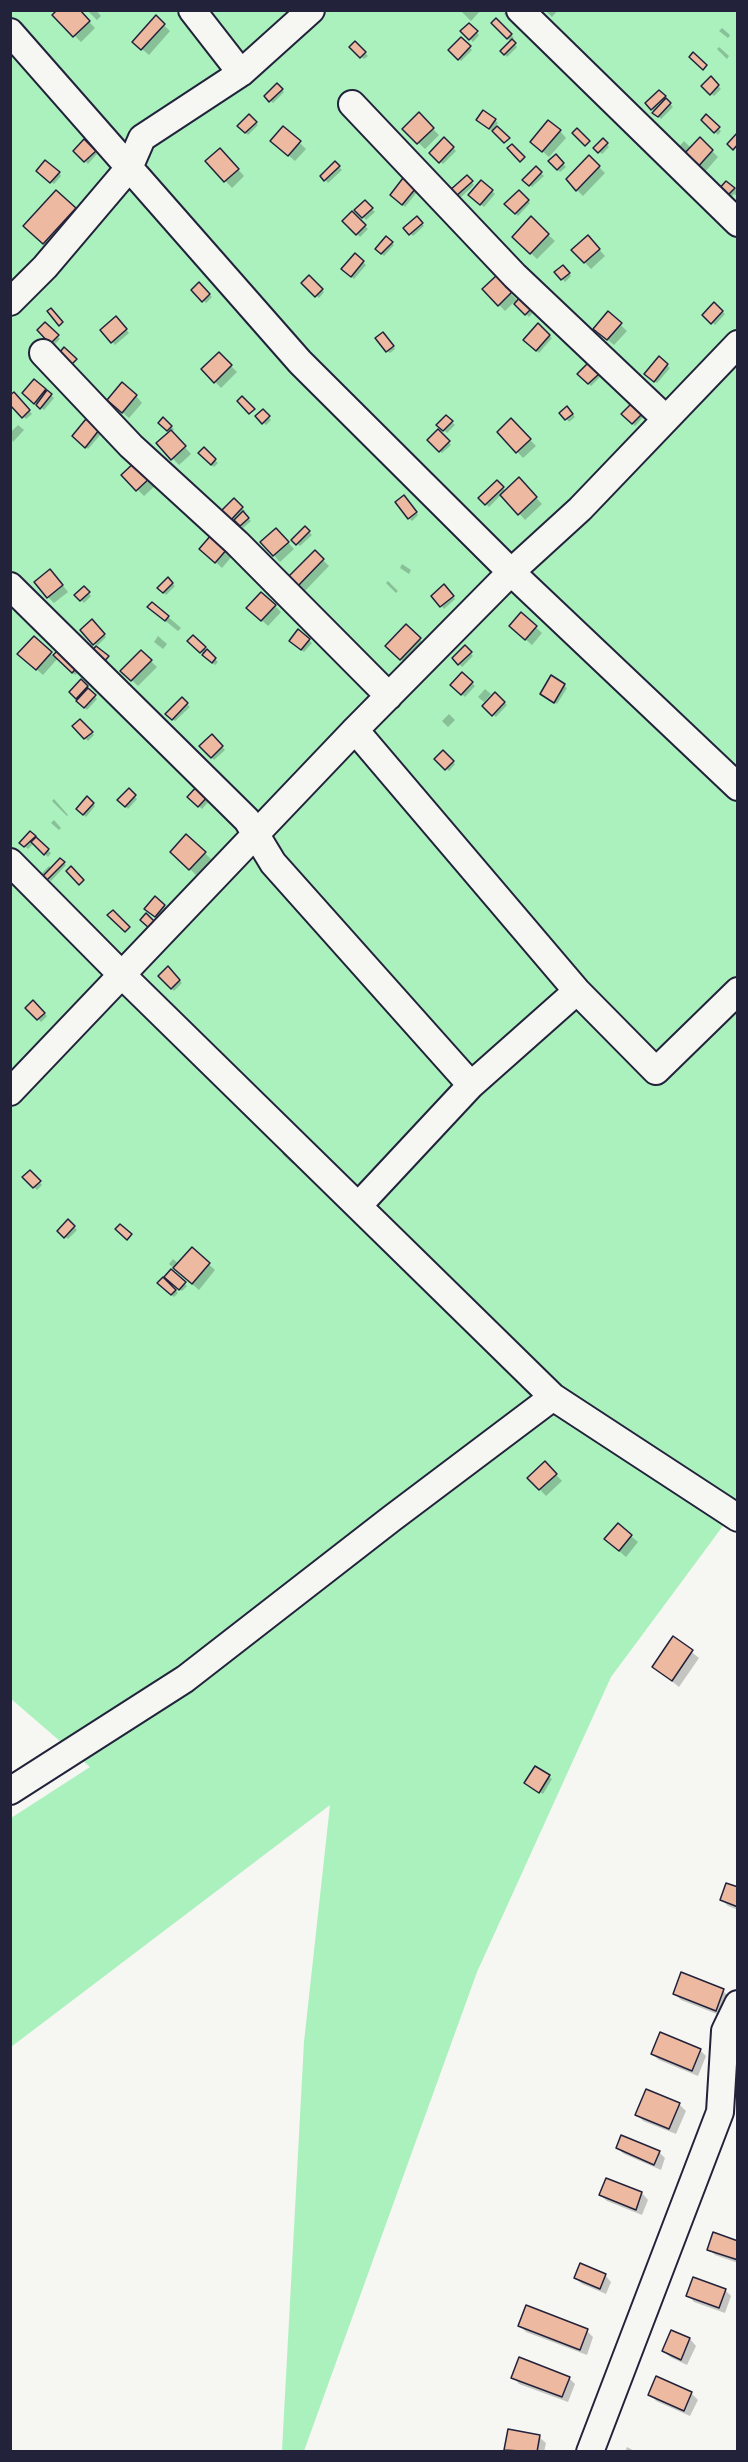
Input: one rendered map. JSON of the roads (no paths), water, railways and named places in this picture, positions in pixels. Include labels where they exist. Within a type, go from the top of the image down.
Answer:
[{"type":"street","points":[[192,10],[242,73]]},
{"type":"street","points":[[10,302],[45,267],[129,168],[141,138],[242,73],[311,10]]},
{"type":"street","points":[[520,10],[738,223]]},
{"type":"street","points":[[10,32],[300,362],[511,572],[738,787]]},
{"type":"street","points":[[352,104],[515,276],[666,419]]},
{"type":"street","points":[[10,1092],[355,730],[511,572],[580,510],[738,344]]},
{"type":"street","points":[[43,353],[131,446],[237,543],[389,696]]},
{"type":"street","points":[[10,586],[247,820],[273,863],[471,1084]]},
{"type":"street","points":[[355,730],[577,991],[656,1071],[738,991]]},
{"type":"street","points":[[10,862],[121,974],[553,1397],[738,1518]]},
{"type":"street","points":[[358,1204],[471,1084],[577,991]]},
{"type":"street","points":[[10,1791],[185,1678],[553,1397]]},
{"type":"street","points":[[590,2451],[720,2112],[725,2031],[738,2004]]}]
